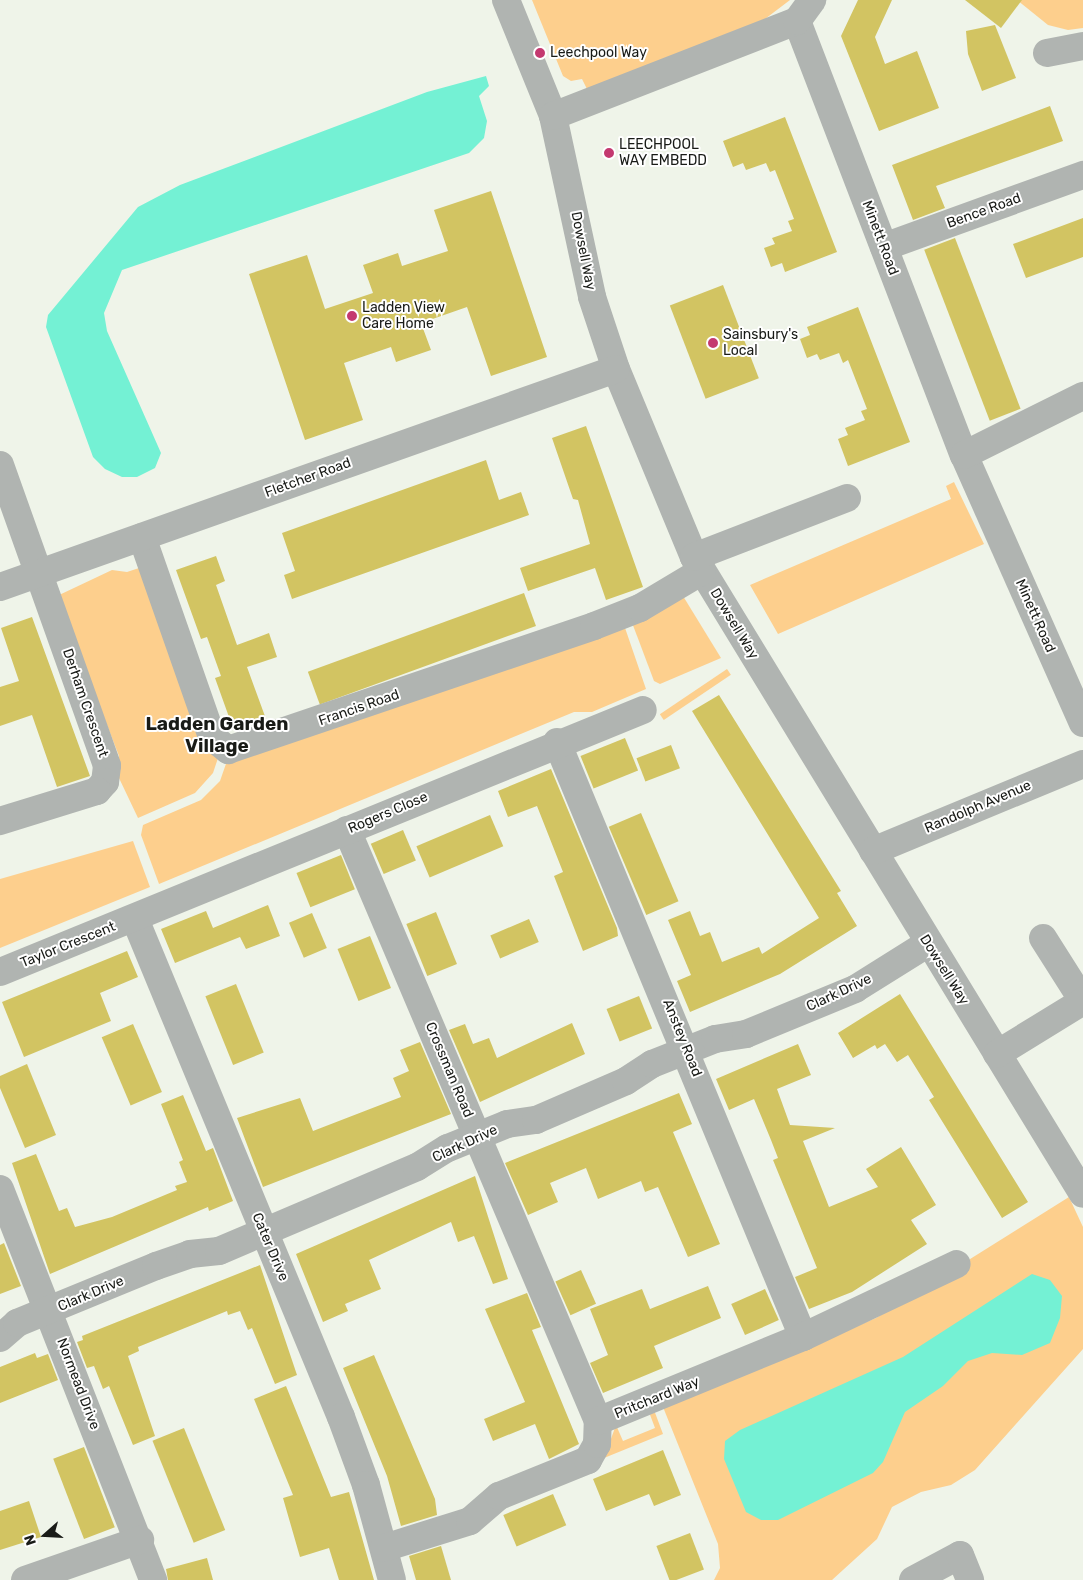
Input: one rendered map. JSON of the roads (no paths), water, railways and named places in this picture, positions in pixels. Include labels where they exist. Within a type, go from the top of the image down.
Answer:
[{"type":"street","name":"Dowsell Way","points":[[506,0],[553,116],[592,297],[616,369],[698,564],[928,944],[1083,1194]]},
{"type":"street","points":[[553,116],[804,10]]},
{"type":"street","name":"Minett Road","points":[[804,10],[884,247],[964,454],[1083,723]]},
{"type":"street","points":[[1047,53],[1083,46]]},
{"type":"street","name":"Bence Road","points":[[884,247],[1083,175]]},
{"type":"street","name":"Fletcher Road","points":[[0,587],[616,369]]},
{"type":"street","points":[[964,454],[1083,396]]},
{"type":"street","name":"Derham Crescent","points":[[0,465],[108,766],[107,777],[96,791],[82,798],[0,821]]},
{"type":"street","points":[[698,564],[847,498]]},
{"type":"street","name":"Francis Road","points":[[142,537],[212,737],[228,750],[594,626],[640,608],[698,564]]},
{"type":"street","name":"Rogers Close","points":[[135,919],[557,742],[642,710]]},
{"type":"street","name":"Anstey Road","points":[[557,742],[688,1050],[803,1337]]},
{"type":"street","name":"Randolph Avenue","points":[[873,851],[1083,764]]},
{"type":"street","name":"Crossman Road","points":[[347,830],[598,1422]]},
{"type":"street","name":"Taylor Crescent","points":[[0,972],[135,919]]},
{"type":"street","name":"Cater Drive","points":[[135,919],[344,1426],[384,1548],[392,1580]]},
{"type":"street","points":[[997,1054],[1083,1001],[1043,938]]},
{"type":"street","name":"Clark Drive","points":[[0,1338],[17,1323],[156,1266],[190,1254],[219,1250],[264,1232],[477,1137],[536,1120],[688,1050],[746,1034],[855,989],[928,944]]},
{"type":"street","name":"Normead Drive","points":[[0,1190],[140,1540],[153,1580]]},
{"type":"street","name":"Pritchard Way","points":[[384,1548],[470,1521],[499,1496],[588,1460],[597,1444],[598,1422],[803,1337],[958,1264]]},
{"type":"street","points":[[25,1580],[140,1540]]},
{"type":"street","points":[[913,1580],[960,1555],[970,1580]]},
{"type":"place","name":"Leechpool Way","points":[[540,53]]},
{"type":"place","name":"LEECHPOOL WAY EMBEDD","points":[[609,153]]},
{"type":"place","name":"Ladden View Care Home","points":[[352,316]]},
{"type":"place","name":"Sainsbury's Local","points":[[713,343]]},
{"type":"district","name":"Ladden Garden Village","points":[[217,735]]}]
